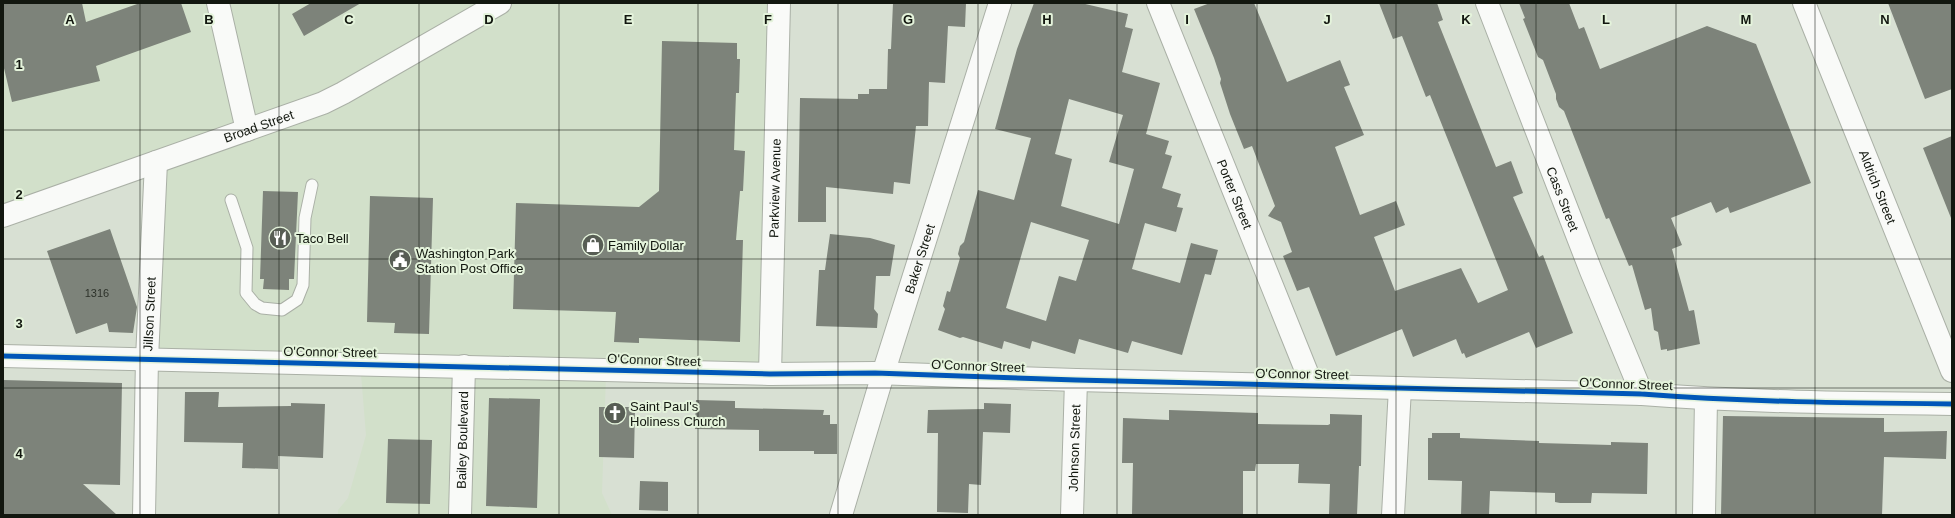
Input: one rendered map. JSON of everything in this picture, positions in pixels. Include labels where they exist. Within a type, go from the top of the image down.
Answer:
[{"type":"street","points":[[218,3],[247,130]]},
{"type":"street","name":"Broad Street","points":[[4,212],[156,162],[323,103],[500,3]]},
{"type":"street","name":"Parkview Avenue","points":[[770,374],[779,3]]},
{"type":"street","name":"Baker Street","points":[[841,515],[883,374],[1000,3]]},
{"type":"street","name":"Porter Street","points":[[1158,3],[1312,385]]},
{"type":"street","name":"Cass Street","points":[[1487,3],[1591,271],[1642,394]]},
{"type":"street","name":"Aldrich Street","points":[[1804,3],[1952,371]]},
{"type":"street","name":"Jillson Street","points":[[144,515],[147,359],[156,162]]},
{"type":"street","name":"O'Connor Street","points":[[3,356],[770,374],[883,374],[1642,394],[1706,399],[1832,403],[1952,404]]},
{"type":"street","name":"Bailey Boulevard","points":[[460,515],[464,366]]},
{"type":"street","name":"Johnson Street","points":[[1072,515],[1076,380]]},
{"type":"street","points":[[1393,515],[1400,388]]},
{"type":"street","points":[[1704,515],[1706,399]]},
{"type":"lane","points":[[231,200],[247,248],[246,293],[255,304],[262,308],[282,310],[297,300],[303,285],[305,218],[312,185]]},
{"type":"shaded area","points":[[3,3],[770,3],[767,368],[606,375],[602,493],[612,515],[338,515],[338,510],[348,498],[366,435],[361,374],[154,360],[153,165],[3,215]]},
{"type":"building","points":[[3,3],[82,3],[86,22],[140,3],[181,3],[191,32],[96,66],[100,81],[12,102],[3,64]]},
{"type":"building","points":[[311,3],[361,3],[304,36],[292,14]]},
{"type":"building","points":[[893,3],[966,3],[965,27],[948,26],[945,83],[929,82],[928,126],[916,126],[910,184],[894,182],[893,194],[826,187],[826,222],[798,222],[800,98],[858,99],[858,94],[869,94],[869,89],[887,89],[888,49],[891,49]]},
{"type":"building","points":[[1034,3],[1081,3],[1128,14],[1125,27],[1133,29],[1122,72],[1160,83],[1146,134],[1169,141],[1165,154],[1172,156],[1162,188],[1181,194],[1177,207],[1183,208],[1176,232],[1145,223],[1132,269],[1180,283],[1191,243],[1218,250],[1211,275],[1205,274],[1182,355],[1132,341],[1128,353],[1079,339],[1075,354],[1032,341],[1030,349],[1004,341],[1002,349],[963,337],[960,338],[938,330],[945,309],[943,306],[947,291],[950,292],[960,258],[958,254],[960,246],[964,242],[978,190],[1014,200],[1031,138],[995,129],[1017,49]],"holes":[[[1069,99],[1123,115],[1109,162],[1134,169],[1119,224],[1061,206],[1072,159],[1055,154]],[[1031,222],[1089,240],[1076,281],[1059,276],[1046,321],[1006,308]]]},
{"type":"building","points":[[1210,3],[1254,3],[1287,82],[1340,60],[1350,85],[1344,87],[1364,135],[1335,147],[1360,215],[1396,201],[1405,225],[1374,237],[1395,291],[1461,268],[1478,303],[1508,290],[1430,95],[1426,97],[1402,36],[1393,39],[1379,3],[1437,3],[1443,20],[1438,22],[1496,167],[1511,161],[1523,193],[1513,197],[1539,257],[1543,255],[1573,333],[1536,348],[1529,332],[1466,358],[1464,353],[1462,354],[1456,339],[1413,357],[1402,329],[1336,356],[1309,287],[1297,291],[1283,256],[1292,252],[1281,222],[1268,216],[1275,206],[1252,146],[1244,149],[1230,114],[1214,58],[1194,9]]},
{"type":"building","points":[[1519,3],[1569,3],[1579,29],[1584,27],[1600,69],[1707,26],[1756,44],[1811,183],[1730,213],[1728,207],[1716,213],[1711,202],[1671,218],[1682,245],[1672,249],[1689,311],[1694,310],[1700,344],[1667,351],[1667,349],[1661,350],[1658,332],[1654,330],[1651,308],[1645,310],[1632,265],[1629,266],[1609,218],[1606,219],[1564,111],[1559,107],[1556,94],[1543,60],[1538,57],[1523,19],[1525,18]]},
{"type":"building","points":[[1888,3],[1952,3],[1952,89],[1925,99]]},
{"type":"building","points":[[662,41],[737,43],[737,59],[740,59],[739,93],[736,93],[734,150],[745,151],[743,191],[740,191],[736,240],[743,240],[740,342],[639,338],[639,343],[614,342],[616,312],[513,309],[516,203],[639,207],[659,191]]},
{"type":"building","points":[[1952,136],[1952,218],[1951,218],[1923,148]]},
{"type":"building","points":[[263,191],[298,192],[294,279],[289,279],[289,290],[263,289],[264,279],[260,279]]},
{"type":"building","name":"Washington Park Station Post Office","points":[[370,196],[433,198],[429,334],[394,333],[395,323],[367,322]]},
{"type":"building","points":[[110,229],[137,307],[133,333],[109,332],[107,323],[76,334],[47,251]]},
{"type":"building","points":[[830,234],[870,238],[895,245],[890,276],[876,276],[874,309],[878,314],[877,328],[816,326],[819,270],[825,270]]},
{"type":"building","points":[[3,380],[122,383],[120,485],[83,484],[117,515],[3,515]]},
{"type":"building","points":[[185,392],[219,392],[218,407],[291,406],[291,403],[325,404],[323,458],[278,456],[278,469],[242,468],[243,443],[184,442]]},
{"type":"building","points":[[489,398],[540,399],[537,508],[486,506]]},
{"type":"building","points":[[696,400],[735,401],[735,408],[824,410],[823,415],[830,415],[830,424],[837,424],[837,454],[814,454],[814,451],[759,451],[759,430],[695,429]]},
{"type":"building","points":[[984,403],[1011,404],[1010,433],[983,432],[981,485],[969,484],[968,513],[937,512],[938,433],[927,433],[928,410],[984,409]]},
{"type":"building","points":[[599,407],[635,407],[634,458],[599,457]]},
{"type":"building","points":[[1169,410],[1258,413],[1258,424],[1328,425],[1330,424],[1330,414],[1362,415],[1361,466],[1359,466],[1357,515],[1329,515],[1330,484],[1298,483],[1299,464],[1256,464],[1255,471],[1243,471],[1243,515],[1132,515],[1133,463],[1122,463],[1123,418],[1169,420]]},
{"type":"building","points":[[1723,416],[1884,418],[1884,432],[1947,431],[1946,459],[1884,457],[1882,515],[1721,515]]},
{"type":"building","points":[[1432,433],[1460,433],[1460,438],[1539,441],[1539,443],[1611,445],[1611,442],[1648,443],[1647,494],[1592,493],[1591,503],[1560,503],[1555,502],[1555,493],[1490,491],[1489,515],[1461,515],[1462,481],[1428,480],[1428,438],[1432,438]]},
{"type":"building","points":[[388,439],[432,440],[430,504],[386,503]]},
{"type":"building","points":[[640,481],[668,482],[668,511],[639,510]]},
{"type":"cycle path","points":[[3,356],[770,374],[875,373],[1076,380],[1642,394],[1797,402],[1952,404]]},
{"type":"place","name":"Taco Bell","points":[[280,238]]},
{"type":"place","name":"Family Dollar","points":[[593,245]]},
{"type":"place","name":"Washington Park Station Post Office","points":[[400,260]]},
{"type":"place","name":"Saint Paul's Holiness Church","points":[[615,413]]}]
